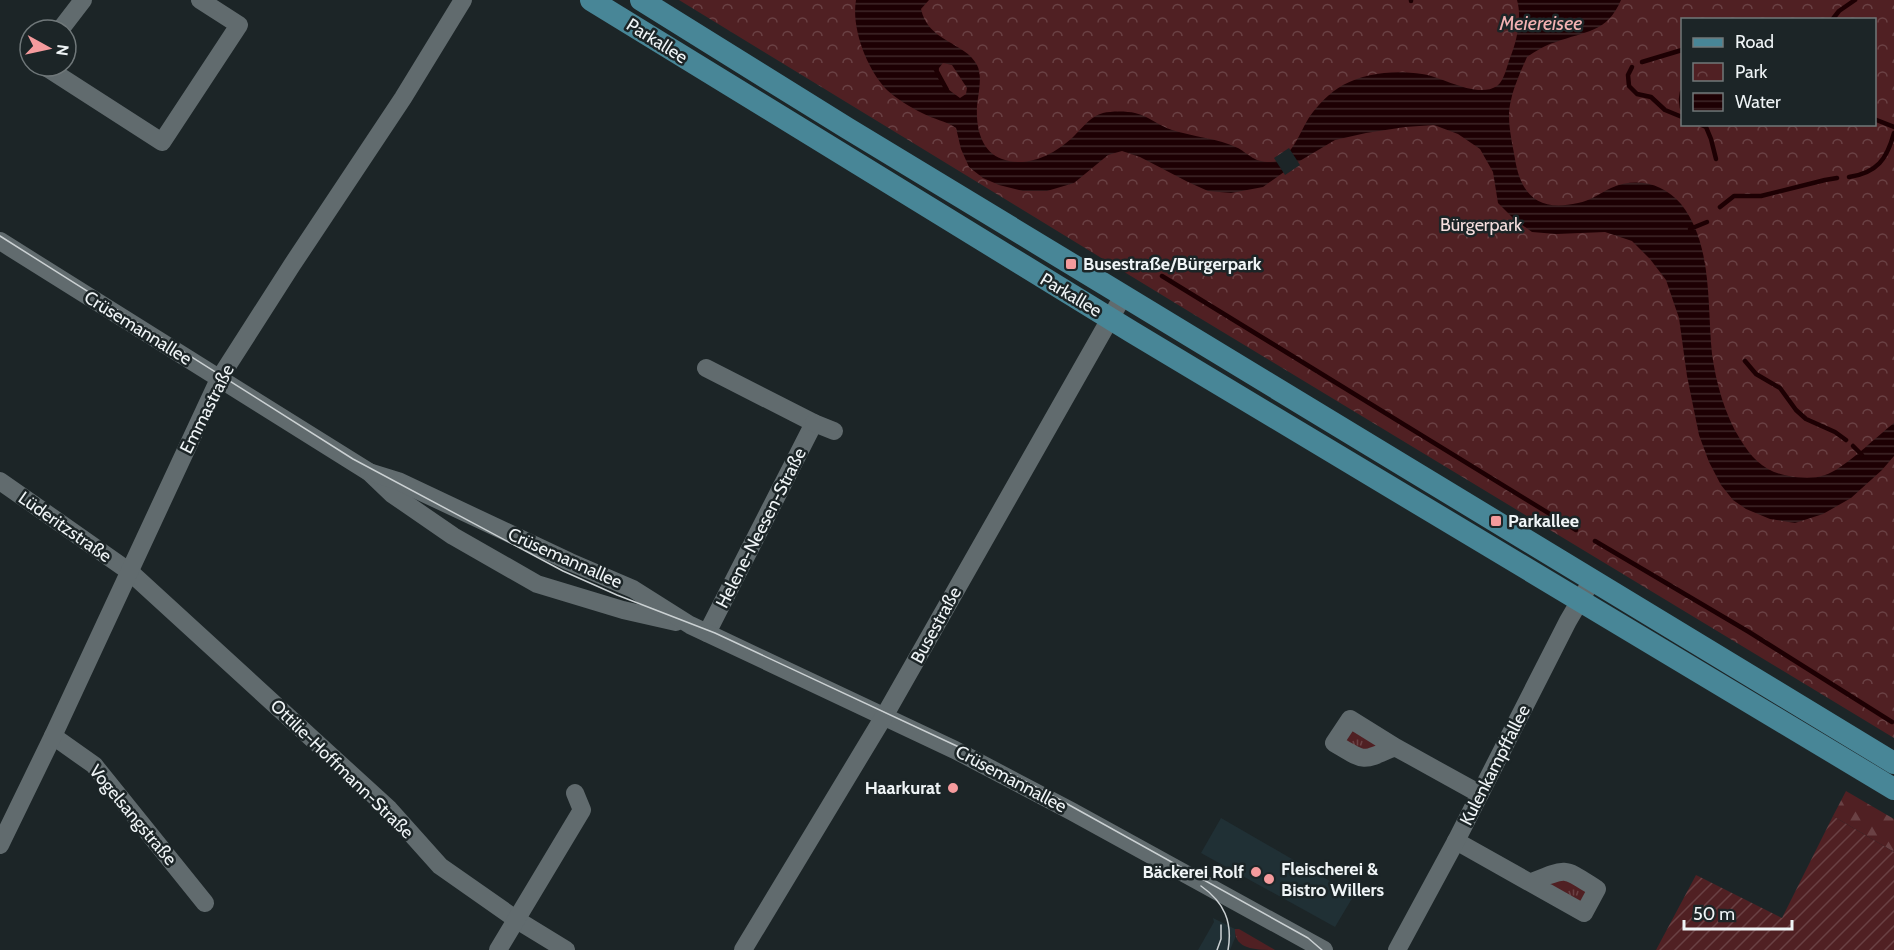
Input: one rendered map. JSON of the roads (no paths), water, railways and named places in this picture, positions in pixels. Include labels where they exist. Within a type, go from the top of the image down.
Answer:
[{"type":"main road","name":"Parkallee","points":[[591,0],[1110,318],[1894,789]]},
{"type":"main road","name":"Parkallee","points":[[641,0],[847,128],[1894,763]]},
{"type":"street","points":[[69,18],[83,0]]},
{"type":"street","points":[[63,78],[162,142],[239,25],[200,0]]},
{"type":"street","name":"Emmastraße","points":[[0,844],[53,736],[219,379],[403,98],[463,0]]},
{"type":"street","name":"Crüsemannallee","points":[[0,241],[369,472],[392,494],[453,536],[537,584],[623,610],[690,626],[707,633],[956,750],[1324,950]]},
{"type":"street","name":"Busestraße","points":[[749,948],[884,717],[1123,296]]},
{"type":"street","points":[[706,368],[834,431]]},
{"type":"street","name":"Helene-Neesen-Straße","points":[[707,633],[814,423]]},
{"type":"street","name":"Crüsemannallee","points":[[369,472],[398,481],[633,589],[690,626]]},
{"type":"street","name":"Lüderitzstraße","points":[[0,481],[130,572]]},
{"type":"street","name":"Ottilie-Hoffmann-Straße","points":[[130,572],[389,809],[440,866],[517,920],[566,950]]},
{"type":"street","name":"Kulenkampffallee","points":[[1397,950],[1592,580]]},
{"type":"street","name":"Vogelsangstraße","points":[[53,736],[94,765],[205,903]]},
{"type":"street","points":[[1395,747],[1480,794]]},
{"type":"street","points":[[498,950],[582,810],[575,793]]},
{"type":"street","points":[[1456,841],[1532,882]]},
{"type":"water","name":"Meiereisee","points":[[856,0],[929,0],[921,9],[925,20],[939,35],[964,51],[977,65],[980,80],[977,122],[984,144],[1002,159],[1022,162],[1042,158],[1068,142],[1095,116],[1103,113],[1132,112],[1172,130],[1222,142],[1256,159],[1270,162],[1284,157],[1294,145],[1310,116],[1329,95],[1343,85],[1362,77],[1392,72],[1412,73],[1430,76],[1470,89],[1489,89],[1497,86],[1502,81],[1517,37],[1519,14],[1517,0],[1621,0],[1609,19],[1602,25],[1586,33],[1548,45],[1527,57],[1514,89],[1509,115],[1518,172],[1527,192],[1543,203],[1564,205],[1591,199],[1620,185],[1639,183],[1649,184],[1666,191],[1681,204],[1699,237],[1704,256],[1712,354],[1722,398],[1740,439],[1760,464],[1789,476],[1807,478],[1825,475],[1850,460],[1894,423],[1894,456],[1851,498],[1823,514],[1795,523],[1770,519],[1746,509],[1733,500],[1721,485],[1699,435],[1687,376],[1679,318],[1666,280],[1632,241],[1605,232],[1556,234],[1532,232],[1498,203],[1493,172],[1480,149],[1458,134],[1434,125],[1405,127],[1335,140],[1298,162],[1263,187],[1231,193],[1208,191],[1140,157],[1122,151],[1108,155],[1074,183],[1047,191],[1023,191],[983,178],[969,167],[961,149],[956,128],[913,108],[887,90],[873,71],[862,48],[855,11]],"holes":[[[943,63],[952,65],[967,88],[966,94],[960,98],[945,87],[938,77],[939,68]]]},
{"type":"waterway","points":[[1834,18],[1839,11],[1855,0]]},
{"type":"waterway","points":[[1642,62],[1681,50]]},
{"type":"waterway","points":[[1632,67],[1628,75],[1629,86],[1637,94],[1651,97],[1665,110],[1681,117]]},
{"type":"waterway","points":[[935,68],[947,90]]},
{"type":"waterway","points":[[1876,120],[1894,127]]},
{"type":"waterway","points":[[1704,126],[1711,139],[1716,159]]},
{"type":"waterway","points":[[1849,177],[1874,168],[1884,157],[1894,133]]},
{"type":"waterway","points":[[1720,207],[1734,196],[1761,196],[1837,178]]},
{"type":"waterway","points":[[1690,229],[1707,222]]},
{"type":"waterway","points":[[1162,276],[1576,530]]},
{"type":"waterway","points":[[1745,361],[1756,374],[1780,388],[1796,410],[1806,419],[1835,432],[1846,440]]},
{"type":"waterway","points":[[1853,446],[1862,455]]},
{"type":"waterway","points":[[1595,541],[1749,632],[1892,722]]},
{"type":"tram line","points":[[0,236],[353,459],[563,571],[617,595],[715,633],[961,748],[1053,796],[1308,938],[1322,950]]},
{"type":"tram line","points":[[1201,886],[1216,899],[1225,913],[1229,930],[1228,950]]},
{"type":"tram line","points":[[1217,950],[1221,939],[1221,925]]},
{"type":"place","name":"Busestraße/Bürgerpark","points":[[1071,264]]},
{"type":"place","name":"Parkallee","points":[[1496,521]]},
{"type":"place","name":"Haarkurat","points":[[953,788]]},
{"type":"place","name":"Bäckerei Rolf","points":[[1256,872]]},
{"type":"place","name":"Fleischerei & Bistro Willers","points":[[1269,879]]},
{"type":"park label","name":"Bürgerpark","points":[[1481,225]]}]
